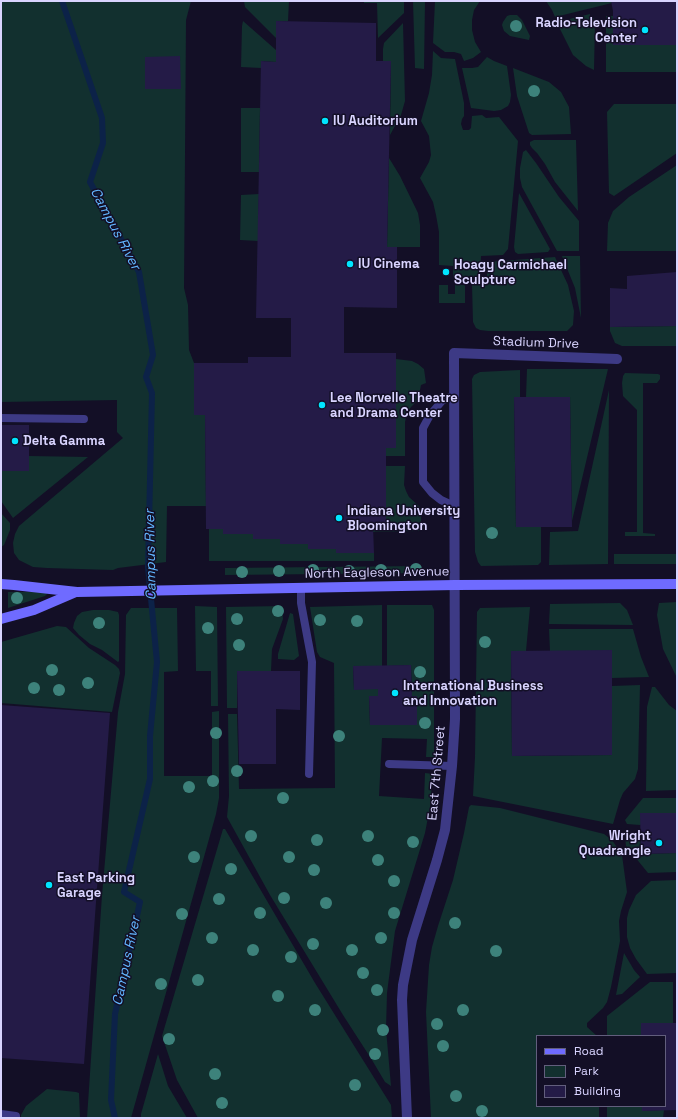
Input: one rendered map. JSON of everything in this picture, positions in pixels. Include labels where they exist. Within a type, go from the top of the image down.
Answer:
[{"type":"street","name":"Stadium Drive","points":[[454,353],[617,359]]},
{"type":"street","name":"East 7th Street","points":[[407,1118],[403,985],[412,940],[445,830],[452,766],[455,719],[454,353]]},
{"type":"street","name":"North Eagleson Avenue","points":[[1,584],[77,592],[137,592],[455,585],[677,584]]},
{"type":"street","name":"North Eagleson Avenue","points":[[1,619],[34,610],[77,592]]},
{"type":"lane","points":[[454,395],[442,401],[430,415],[423,428],[423,482],[432,493],[454,506]]},
{"type":"lane","points":[[1,418],[84,419]]},
{"type":"lane","points":[[301,588],[301,603],[312,662],[309,774]]},
{"type":"lane","points":[[389,764],[452,766]]},
{"type":"lane","points":[[1,1114],[16,1116],[16,1118]]},
{"type":"green space","points":[[1,1],[191,1],[186,20],[184,288],[188,305],[189,350],[194,363],[194,415],[205,415],[206,506],[167,506],[166,562],[118,568],[113,570],[47,568],[33,567],[19,560],[14,553],[13,543],[19,526],[123,438],[117,432],[117,400],[1,402]]},
{"type":"green space","points":[[244,1],[289,1],[288,21],[276,21],[276,38],[245,7]]},
{"type":"green space","points":[[364,1],[404,1],[404,13],[378,38],[377,3],[364,3]]},
{"type":"green space","points":[[413,1],[425,1],[424,69],[415,68]]},
{"type":"green space","points":[[435,1],[480,1],[474,10],[472,30],[475,42],[481,52],[473,58],[464,61],[461,54],[445,52],[433,43]]},
{"type":"green space","points":[[546,1],[611,1],[612,3],[555,17]]},
{"type":"green space","points":[[590,14],[590,17],[594,18],[595,21],[594,70],[586,66],[573,55],[557,23]]},
{"type":"green space","points":[[517,15],[522,20],[530,36],[529,40],[510,36],[504,31],[502,25],[503,22],[507,16]]},
{"type":"green space","points":[[606,16],[613,16],[613,45],[677,45],[677,72],[606,72]]},
{"type":"green space","points":[[243,21],[276,50],[276,62],[261,61],[261,68],[241,67]]},
{"type":"green space","points":[[403,23],[405,101],[401,115],[390,135],[391,62],[383,61],[383,49],[384,43]]},
{"type":"green space","points":[[433,51],[441,58],[455,59],[464,103],[464,116],[461,124],[463,130],[469,130],[471,128],[472,116],[482,115],[486,118],[499,117],[518,141],[508,249],[503,255],[481,256],[480,278],[453,277],[453,266],[439,265],[439,232],[436,215],[433,202],[420,178],[429,162],[431,155],[429,136],[421,121],[429,93],[432,75]]},
{"type":"green space","points":[[487,57],[507,66],[511,95],[508,106],[501,110],[494,111],[471,108],[462,68],[478,67]]},
{"type":"green space","points":[[513,68],[549,82],[561,92],[569,107],[571,134],[532,135],[529,133],[517,96]]},
{"type":"green space","points":[[614,104],[677,104],[677,153],[614,196],[609,193],[607,112]]},
{"type":"green space","points":[[241,108],[260,108],[259,172],[241,172]]},
{"type":"green space","points":[[534,140],[576,140],[578,211],[555,182],[545,164],[530,145],[530,142]]},
{"type":"green space","points":[[526,150],[559,197],[579,221],[579,251],[557,251],[522,187],[520,168],[523,152]]},
{"type":"green space","points":[[389,158],[400,176],[418,213],[420,225],[420,247],[387,247]]},
{"type":"green space","points":[[677,165],[677,251],[607,251],[608,223],[613,211],[629,197]]},
{"type":"green space","points":[[519,193],[550,249],[548,252],[518,254],[515,252],[514,247]]},
{"type":"green space","points":[[259,194],[258,241],[240,240],[241,195]]},
{"type":"green space","points":[[562,256],[580,256],[581,318],[575,288]]},
{"type":"green space","points":[[555,257],[568,285],[574,311],[573,325],[567,331],[488,331],[476,328],[473,322],[472,285],[483,285],[485,283],[487,277],[487,262]]},
{"type":"green space","points":[[439,285],[448,285],[448,294],[455,294],[455,285],[465,285],[465,303],[439,303]]},
{"type":"green space","points":[[677,326],[677,346],[622,346],[615,343],[610,331],[610,327]]},
{"type":"green space","points":[[396,359],[412,361],[418,364],[424,369],[426,383],[421,385],[418,400],[407,413],[405,422],[405,456],[386,456],[386,448],[396,447]]},
{"type":"green space","points":[[527,369],[608,369],[572,521],[570,397],[526,397]]},
{"type":"green space","points":[[520,370],[520,397],[514,397],[516,527],[541,527],[541,562],[538,565],[481,566],[475,552],[472,379],[474,375],[480,372]]},
{"type":"green space","points":[[625,373],[660,375],[660,379],[657,383],[643,383],[643,533],[655,534],[655,536],[625,536],[625,532],[637,532],[637,410],[623,396],[622,383]]},
{"type":"green space","points":[[609,390],[608,564],[549,565],[550,532],[578,531]]},
{"type":"green space","points":[[29,456],[88,457],[13,518],[1,501],[1,471]]},
{"type":"green space","points":[[386,466],[405,466],[404,485],[409,497],[420,507],[421,531],[373,532],[373,526],[386,526]]},
{"type":"green space","points":[[1,513],[10,523],[10,530],[4,545],[1,547]]},
{"type":"green space","points":[[209,529],[223,529],[223,534],[253,534],[308,544],[308,549],[336,549],[337,553],[374,553],[374,561],[209,561]]},
{"type":"green space","points":[[614,554],[677,554],[677,564],[614,564]]},
{"type":"green space","points":[[421,566],[421,573],[225,575],[225,568]]},
{"type":"green space","points":[[8,592],[46,592],[47,594],[45,596],[8,608]]},
{"type":"green space","points":[[677,602],[677,678],[663,649],[657,615],[659,603]]},
{"type":"green space","points":[[620,603],[627,610],[633,625],[549,624],[550,604]]},
{"type":"green space","points":[[382,605],[382,666],[353,666],[354,689],[378,689],[378,696],[369,696],[370,725],[417,725],[412,696],[411,665],[387,666],[387,605],[432,605],[434,610],[434,757],[426,757],[427,739],[382,738],[379,796],[424,799],[425,773],[433,774],[430,807],[425,833],[395,931],[387,993],[386,1029],[391,1086],[385,1082],[343,1015],[270,895],[227,817],[229,796],[228,714],[237,714],[239,789],[335,788],[334,663],[320,657],[317,652],[310,607]]},
{"type":"green space","points":[[195,606],[217,607],[218,706],[211,706],[211,671],[196,671]]},
{"type":"green space","points":[[282,606],[283,619],[272,649],[271,671],[237,672],[237,708],[227,708],[226,607]]},
{"type":"green space","points":[[530,607],[526,651],[511,651],[512,756],[612,755],[612,686],[640,685],[638,769],[635,779],[623,793],[613,824],[473,796],[477,612],[480,608]]},
{"type":"green space","points":[[131,608],[177,608],[178,671],[164,672],[164,776],[212,776],[212,712],[219,711],[219,798],[216,814],[131,1118],[87,1118],[102,895],[118,712],[125,674],[126,615]]},
{"type":"green space","points":[[109,610],[118,612],[118,662],[102,650],[90,644],[73,628],[77,616],[82,612]]},
{"type":"green space","points":[[290,613],[293,614],[299,656],[294,660],[278,659],[278,654]]},
{"type":"green space","points":[[57,626],[66,627],[89,648],[119,669],[120,673],[112,712],[1,703],[1,642]]},
{"type":"green space","points":[[549,629],[633,629],[641,657],[649,677],[612,678],[550,651]]},
{"type":"green space","points":[[652,687],[655,687],[669,705],[677,711],[677,790],[646,791],[647,707]]},
{"type":"green space","points":[[643,798],[677,798],[677,813],[640,825],[627,824],[625,820]]},
{"type":"green space","points":[[471,805],[500,808],[604,834],[612,840],[622,855],[627,892],[619,921],[620,941],[611,987],[607,1002],[603,1008],[587,1023],[587,1027],[596,1035],[536,1035],[536,1107],[599,1107],[599,1118],[431,1118],[426,1012],[429,965],[432,947],[453,880],[469,807]]},
{"type":"green space","points":[[223,829],[225,829],[315,983],[391,1105],[392,1118],[198,1118],[177,1080],[162,1036]]},
{"type":"green space","points":[[629,833],[640,833],[641,854],[677,853],[677,872],[648,873],[626,846],[625,836]]},
{"type":"green space","points":[[677,880],[677,973],[647,974],[630,948],[627,937],[627,918],[629,910],[636,895],[651,881]]},
{"type":"green space","points":[[624,953],[640,977],[622,994],[616,995]]},
{"type":"green space","points":[[650,982],[673,982],[673,1023],[642,1023],[641,1035],[607,1035],[607,1016]]},
{"type":"green space","points":[[158,1054],[168,1086],[187,1118],[141,1118]]},
{"type":"green space","points":[[47,1089],[79,1093],[80,1118],[21,1118],[26,1106]]},
{"type":"green space","points":[[607,1107],[642,1107],[642,1111],[664,1110],[663,1118],[607,1118]]},
{"type":"building","name":"Radio-Television Center","points":[[611,1],[677,1],[677,45],[613,45],[613,11]]},
{"type":"building","points":[[276,21],[376,23],[376,61],[391,61],[387,247],[397,247],[397,308],[344,307],[344,353],[396,353],[396,448],[386,448],[386,526],[373,526],[374,553],[336,553],[336,549],[308,549],[308,544],[280,544],[280,539],[253,539],[253,534],[223,534],[223,529],[206,529],[205,415],[194,415],[194,363],[248,363],[248,357],[291,357],[291,318],[256,318],[261,61],[276,62]]},
{"type":"building","points":[[180,56],[181,89],[145,89],[145,57]]},
{"type":"building","points":[[677,272],[677,326],[610,327],[610,288],[627,289],[627,276]]},
{"type":"building","points":[[514,397],[570,397],[572,527],[516,527]]},
{"type":"building","name":"Delta Gamma","points":[[1,425],[29,425],[29,471],[1,471]]},
{"type":"building","points":[[612,650],[612,755],[512,756],[511,651]]},
{"type":"building","name":"International Business and Innovation","points":[[411,665],[412,696],[417,696],[417,725],[370,725],[369,696],[378,696],[378,689],[354,690],[353,666]]},
{"type":"building","points":[[237,671],[300,671],[300,710],[276,709],[276,764],[239,764]]},
{"type":"building","name":"East Parking Garage","points":[[1,705],[110,713],[84,1064],[1,1058]]},
{"type":"building","name":"Wright Quadrangle","points":[[640,813],[677,813],[677,853],[641,854]]},
{"type":"building","points":[[641,1023],[677,1023],[677,1110],[642,1111],[642,1107],[666,1107],[666,1035],[641,1035]]},
{"type":"waterway","name":"Campus River","points":[[62,1],[102,118],[103,143],[90,182],[139,272],[153,355],[146,377],[152,393],[148,567],[157,662],[150,736],[150,779],[124,892],[140,902],[115,1014],[111,1100],[115,1118]]},
{"type":"place","name":"Radio-Television Center","points":[[645,30]]},
{"type":"place","name":"IU Auditorium","points":[[325,121]]},
{"type":"place","name":"IU Cinema","points":[[350,264]]},
{"type":"place","name":"Hoagy Carmichael Sculpture","points":[[446,272]]},
{"type":"place","name":"Lee Norvelle Theatre and Drama Center","points":[[322,405]]},
{"type":"place","name":"Delta Gamma","points":[[15,441]]},
{"type":"place","name":"Indiana University Bloomington","points":[[339,518]]},
{"type":"place","name":"International Business and Innovation","points":[[395,693]]},
{"type":"place","name":"Wright Quadrangle","points":[[659,843]]},
{"type":"place","name":"East Parking Garage","points":[[49,885]]}]
